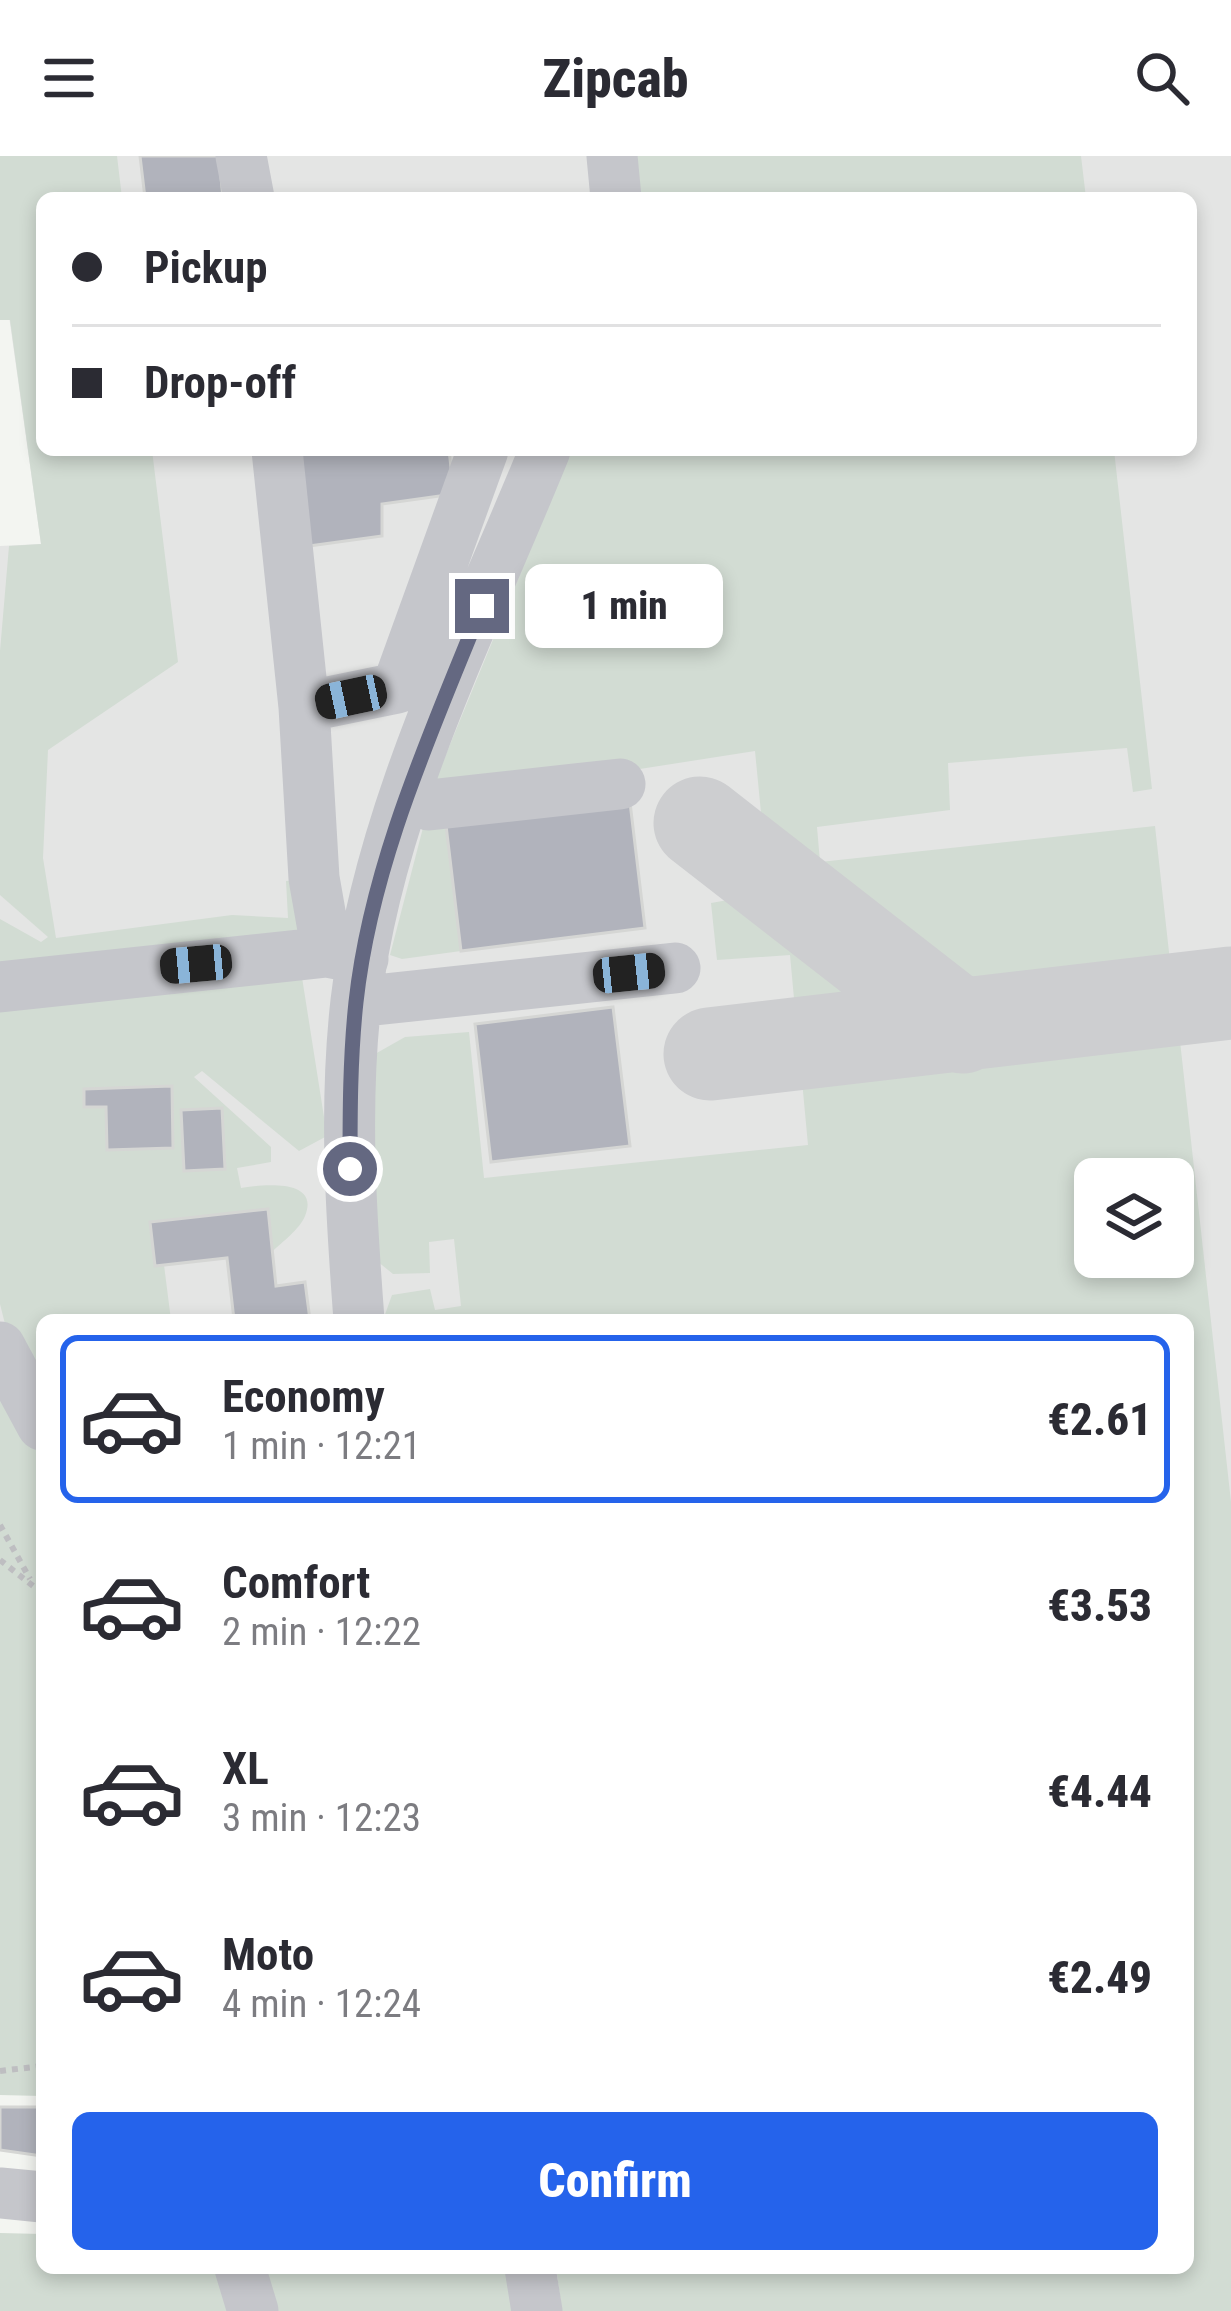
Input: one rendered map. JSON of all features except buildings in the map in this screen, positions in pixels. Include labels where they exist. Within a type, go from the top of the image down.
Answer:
[{"type":"street","points":[[241,156],[248,192]]},
{"type":"street","points":[[613,156],[616,192]]},
{"type":"street","points":[[278,456],[304,707],[314,878],[349,971]]},
{"type":"street","points":[[304,707],[397,688],[481,456]]},
{"type":"street","points":[[359,1314],[350,1204],[349,971],[407,793],[543,456]]},
{"type":"street","points":[[407,793],[429,805],[620,784]]},
{"type":"street","points":[[0,987],[349,971],[675,968]]},
{"type":"street","points":[[0,1347],[36,1414]]},
{"type":"street","points":[[0,2194],[36,2197]]},
{"type":"street","points":[[242,2274],[253,2311]]},
{"type":"street","points":[[531,2274],[537,2311]]},
{"type":"path","points":[[0,1526],[36,1586]]},
{"type":"path","points":[[0,1560],[30,1579]]},
{"type":"path","points":[[0,2072],[36,2067]]},
{"type":"shaded area","points":[[0,156],[1231,156],[1231,2311],[416,2311],[1080,2274],[1194,2274],[1194,1314],[36,1314],[36,1346],[0,1504],[0,546],[41,544],[0,252]]},
{"type":"shaded area","points":[[0,156],[117,156],[121,192],[36,192],[36,456],[153,456],[178,662],[48,750],[43,858],[56,938],[232,915],[288,918],[286,881],[300,880],[299,939],[0,971],[0,919],[41,942],[48,937],[0,895],[0,651],[9,546],[41,544],[10,320],[0,320]]},
{"type":"shaded area","points":[[637,156],[1081,156],[1085,192],[640,192]]},
{"type":"shaded area","points":[[569,456],[1115,456],[1152,789],[1133,792],[1127,748],[948,763],[950,810],[817,827],[820,862],[1155,826],[1173,988],[960,1012],[766,864],[755,751],[627,771],[435,781]]},
{"type":"shaded area","points":[[445,817],[461,951],[402,959],[390,955],[425,820]]},
{"type":"shaded area","points":[[762,894],[923,1018],[797,1031],[790,955],[717,960],[711,903]]},
{"type":"shaded area","points":[[301,971],[327,1136],[299,1151],[202,1071],[194,1077],[271,1147],[271,1162],[237,1168],[241,1188],[286,1186],[304,1195],[308,1203],[305,1216],[295,1230],[272,1252],[267,1209],[150,1222],[155,1265],[164,1265],[170,1314],[36,1314],[36,1392],[9,1340],[0,1304],[0,1001]],"holes":[[[221,1108],[224,1169],[185,1171],[181,1110]]]},
{"type":"shaded area","points":[[1178,1023],[1193,1158],[1074,1158],[1074,1278],[1194,1278],[1194,1168],[1231,1502],[1231,2311],[562,2311],[557,2274],[1194,2274],[1194,1314],[385,1314],[392,1295],[430,1289],[435,1310],[461,1306],[454,1239],[429,1242],[430,1273],[393,1274],[377,1261],[368,1090],[375,1054],[405,1037],[469,1032],[484,1178],[808,1145],[801,1070]]},
{"type":"shaded area","points":[[0,1372],[36,1435],[36,2096],[0,2095]]},
{"type":"shaded area","points":[[0,2233],[36,2234],[36,2274],[229,2274],[240,2311],[0,2311]]},
{"type":"shaded area","points":[[253,2274],[506,2274],[512,2311],[264,2311]]},
{"type":"taxiway","points":[[700,823],[962,1027]]},
{"type":"taxiway","points":[[710,1054],[1231,993]]},
{"type":"route","points":[[350,1169],[356,1002],[363,959],[407,793],[482,606]]}]
